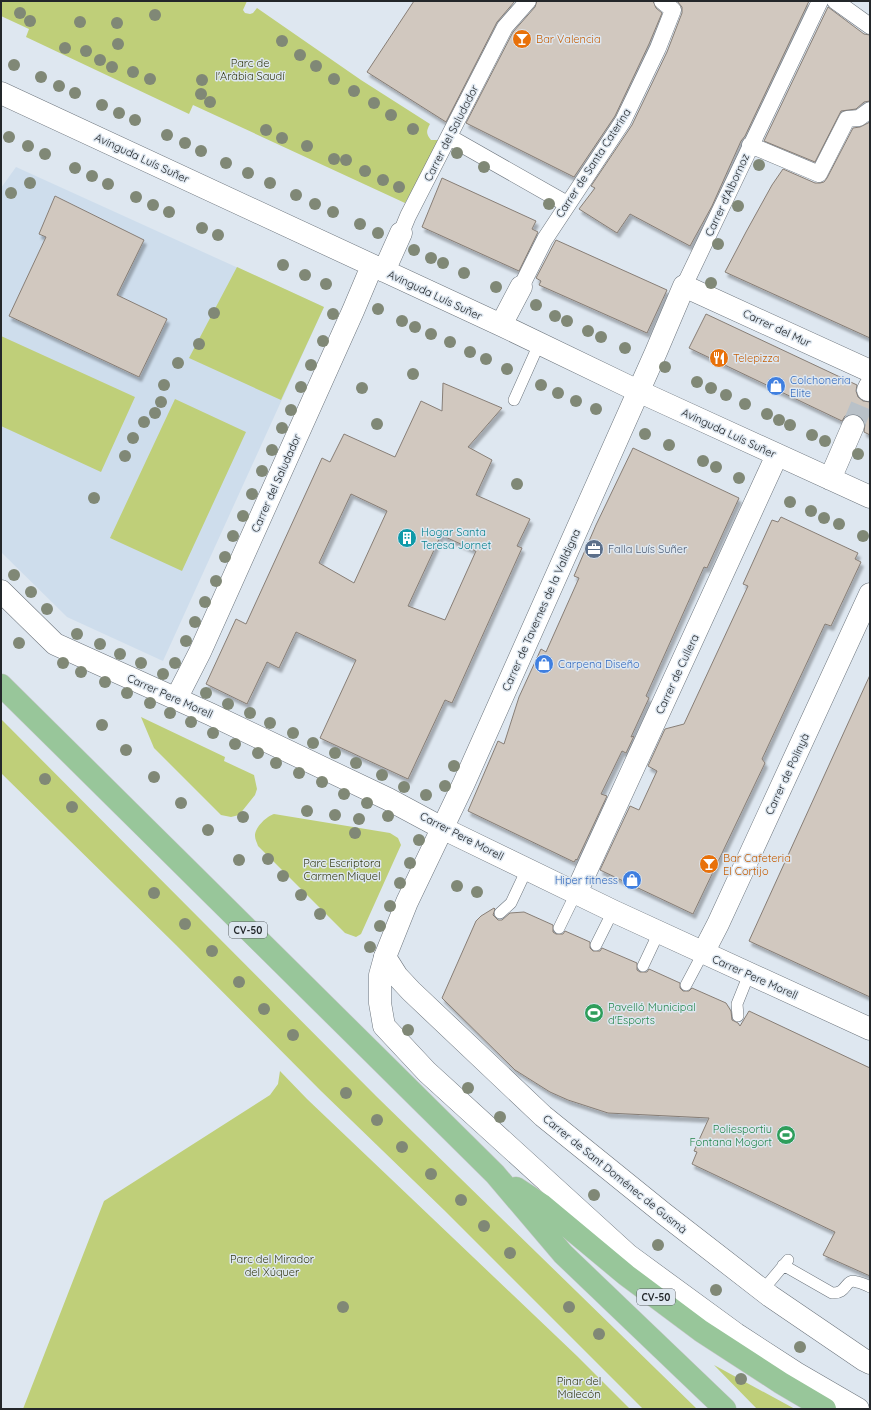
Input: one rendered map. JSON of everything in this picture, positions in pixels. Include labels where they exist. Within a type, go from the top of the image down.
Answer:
[{"type":"main road","name":"CV-50","points":[[1,685],[495,1174],[563,1254],[725,1409]]},
{"type":"main road","name":"CV-50","points":[[495,1174],[542,1205],[626,1275],[701,1331],[781,1383],[825,1409]]},
{"type":"street","name":"Carrer del Saludador","points":[[176,699],[200,652],[353,311],[401,233],[506,28],[528,1]]},
{"type":"street","name":"Carrer de Santa Caterina","points":[[501,326],[545,239],[622,121],[658,48],[673,10],[662,1]]},
{"type":"street","name":"Carrer d'Albornoz","points":[[638,391],[684,286],[820,1]]},
{"type":"street","points":[[835,1],[870,26]]},
{"type":"street","name":"Avinguda Luís Suñer","points":[[1,93],[638,391],[870,497]]},
{"type":"street","points":[[750,145],[819,174],[847,119],[859,118],[870,110]]},
{"type":"street","points":[[449,137],[567,204]]},
{"type":"street","name":"Carrer del Mur","points":[[684,286],[869,383]]},
{"type":"street","name":"Carrer de Tavernes de la Valldigna","points":[[638,391],[464,783],[408,902],[385,957],[380,975],[380,1003],[384,1026],[426,1072],[628,1255],[736,1334],[796,1373],[858,1409]]},
{"type":"street","points":[[830,479],[853,426]]},
{"type":"street","name":"Carrer de Cullera","points":[[576,893],[777,455]]},
{"type":"street","name":"Carrer Pere Morell","points":[[1,591],[55,644],[176,699],[394,802],[442,828],[613,911],[870,1029]]},
{"type":"street","name":"Carrer de Polinyà","points":[[703,953],[718,924],[870,594]]},
{"type":"street","name":"Carrer de Sant Doménec de Gusmà","points":[[385,957],[396,976],[543,1116],[662,1213],[763,1290],[870,1363]]},
{"type":"lane","points":[[514,400],[539,344]]},
{"type":"lane","points":[[500,913],[510,903],[527,869]]},
{"type":"lane","points":[[559,928],[576,893]]},
{"type":"lane","points":[[596,945],[613,911]]},
{"type":"lane","points":[[643,966],[659,932]]},
{"type":"lane","points":[[686,985],[703,953]]},
{"type":"lane","points":[[738,1016],[737,1004],[749,974]]},
{"type":"lane","points":[[763,1290],[786,1263],[832,1293],[838,1294],[843,1292],[848,1283],[853,1281],[870,1287]]},
{"type":"shaded area","points":[[16,167],[324,307],[163,661],[67,617],[1,552],[1,188]]},
{"type":"green space","name":"Parc de l'Aràbia Saudí","points":[[1,1],[247,1],[243,10],[245,13],[253,13],[257,8],[361,80],[430,124],[427,132],[431,140],[438,140],[442,137],[405,203],[193,105],[189,114],[26,37],[29,29],[1,16]]},
{"type":"green space","points":[[237,267],[324,307],[281,400],[189,358]]},
{"type":"green space","points":[[1,336],[135,397],[101,472],[1,426]]},
{"type":"green space","points":[[175,399],[246,432],[182,571],[110,538]]},
{"type":"green space","points":[[141,717],[225,757],[224,761],[254,775],[257,789],[255,795],[239,815],[231,817],[221,815],[154,748]]},
{"type":"green space","points":[[1,719],[376,1096],[697,1409],[643,1409],[444,1210],[321,1091],[176,945],[1,773]]},
{"type":"green space","name":"Parc Escriptora Carmen Miquel","points":[[274,814],[390,833],[398,838],[401,845],[361,934],[356,937],[345,933],[258,846],[255,836],[257,829],[265,819]]},
{"type":"green space","name":"Parc del Mirador del Xúquer","points":[[280,1071],[307,1099],[577,1356],[630,1409],[23,1409],[104,1201],[270,1095],[278,1084]]},
{"type":"green space","points":[[714,1365],[795,1409],[757,1409]]},
{"type":"building","points":[[414,1],[515,1],[497,22],[446,122],[367,72]]},
{"type":"building","points":[[537,1],[653,1],[656,8],[662,13],[615,116],[574,177],[466,123],[513,32],[535,7]]},
{"type":"building","points":[[677,1],[809,1],[745,136],[741,141],[712,206],[690,246],[630,214],[617,233],[579,209],[595,188],[591,186],[632,125],[667,52],[682,13],[682,7]]},
{"type":"building","points":[[828,7],[864,34],[870,35],[870,101],[864,102],[856,109],[841,111],[815,162],[764,141]]},
{"type":"building","points":[[870,122],[870,338],[725,272],[772,185],[783,169],[815,183],[824,182],[853,128],[860,127]]},
{"type":"building","points":[[442,178],[536,221],[532,229],[538,232],[519,271],[422,227]]},
{"type":"building","points":[[55,196],[144,240],[117,295],[167,319],[139,377],[9,316],[46,237],[39,234]]},
{"type":"building","points":[[556,240],[667,290],[647,333],[539,285],[541,281],[536,278]]},
{"type":"building","points":[[706,314],[857,385],[856,391],[858,397],[863,401],[870,402],[870,435],[864,432],[865,424],[863,419],[858,415],[851,414],[845,416],[842,421],[689,348]]},
{"type":"building","name":"Hogar Santa Teresa Jornet","points":[[443,383],[502,408],[468,447],[492,460],[476,495],[530,519],[517,546],[522,548],[452,703],[445,700],[408,779],[320,738],[356,660],[296,632],[279,668],[267,662],[247,704],[206,684],[236,619],[246,624],[322,458],[330,462],[344,434],[395,457],[421,401],[442,411]],"holes":[[[351,494],[387,511],[354,583],[319,563]],[[441,535],[476,551],[445,620],[408,606]]]},
{"type":"building","points":[[633,448],[739,498],[707,568],[704,567],[646,696],[649,698],[631,737],[634,736],[626,753],[622,751],[601,794],[607,796],[577,860],[576,859],[574,862],[468,811],[498,741],[504,744],[519,697],[541,649],[546,652],[579,578],[574,576],[596,525]]},
{"type":"building","points":[[781,517],[858,553],[855,559],[861,562],[831,626],[825,624],[762,759],[765,763],[693,914],[600,870],[630,806],[639,810],[657,771],[648,766],[665,729],[684,724],[748,586],[743,584],[772,520],[778,522]]},
{"type":"building","points":[[870,675],[870,997],[749,941]]},
{"type":"building","points":[[494,908],[493,915],[498,920],[502,920],[510,913],[524,912],[553,925],[553,932],[556,934],[563,934],[565,931],[590,942],[590,948],[593,951],[600,951],[602,948],[637,963],[637,970],[640,972],[647,972],[649,969],[680,983],[680,988],[683,991],[689,991],[692,988],[726,1003],[731,1011],[732,1020],[740,1026],[749,1011],[870,1068],[870,1276],[823,1255],[835,1232],[692,1164],[697,1152],[694,1151],[709,1118],[608,1113],[568,1100],[550,1092],[515,1070],[442,998],[476,921]]},
{"type":"tunnel","points":[[853,426],[868,390]]},
{"type":"place","name":"Bar Valencia","points":[[522,39]]},
{"type":"place","name":"Telepizza","points":[[719,358]]},
{"type":"place","name":"Colchoneria Elite","points":[[776,386]]},
{"type":"place","name":"Hogar Santa Teresa Jornet","points":[[407,538]]},
{"type":"place","name":"Falla Luís Suñer","points":[[594,549]]},
{"type":"place","name":"Carpena Diseño","points":[[544,664]]},
{"type":"place","name":"Bar Cafeteria El Cortijo","points":[[709,864]]},
{"type":"place","name":"Hiper fitness","points":[[632,880]]},
{"type":"place","name":"Pavelló Municipal d'Esports","points":[[594,1013]]},
{"type":"place","name":"Poliesportiu Fontana Mogort","points":[[786,1135]]},
{"type":"park label","name":"Pinar del Malecón","points":[[579,1387]]}]
